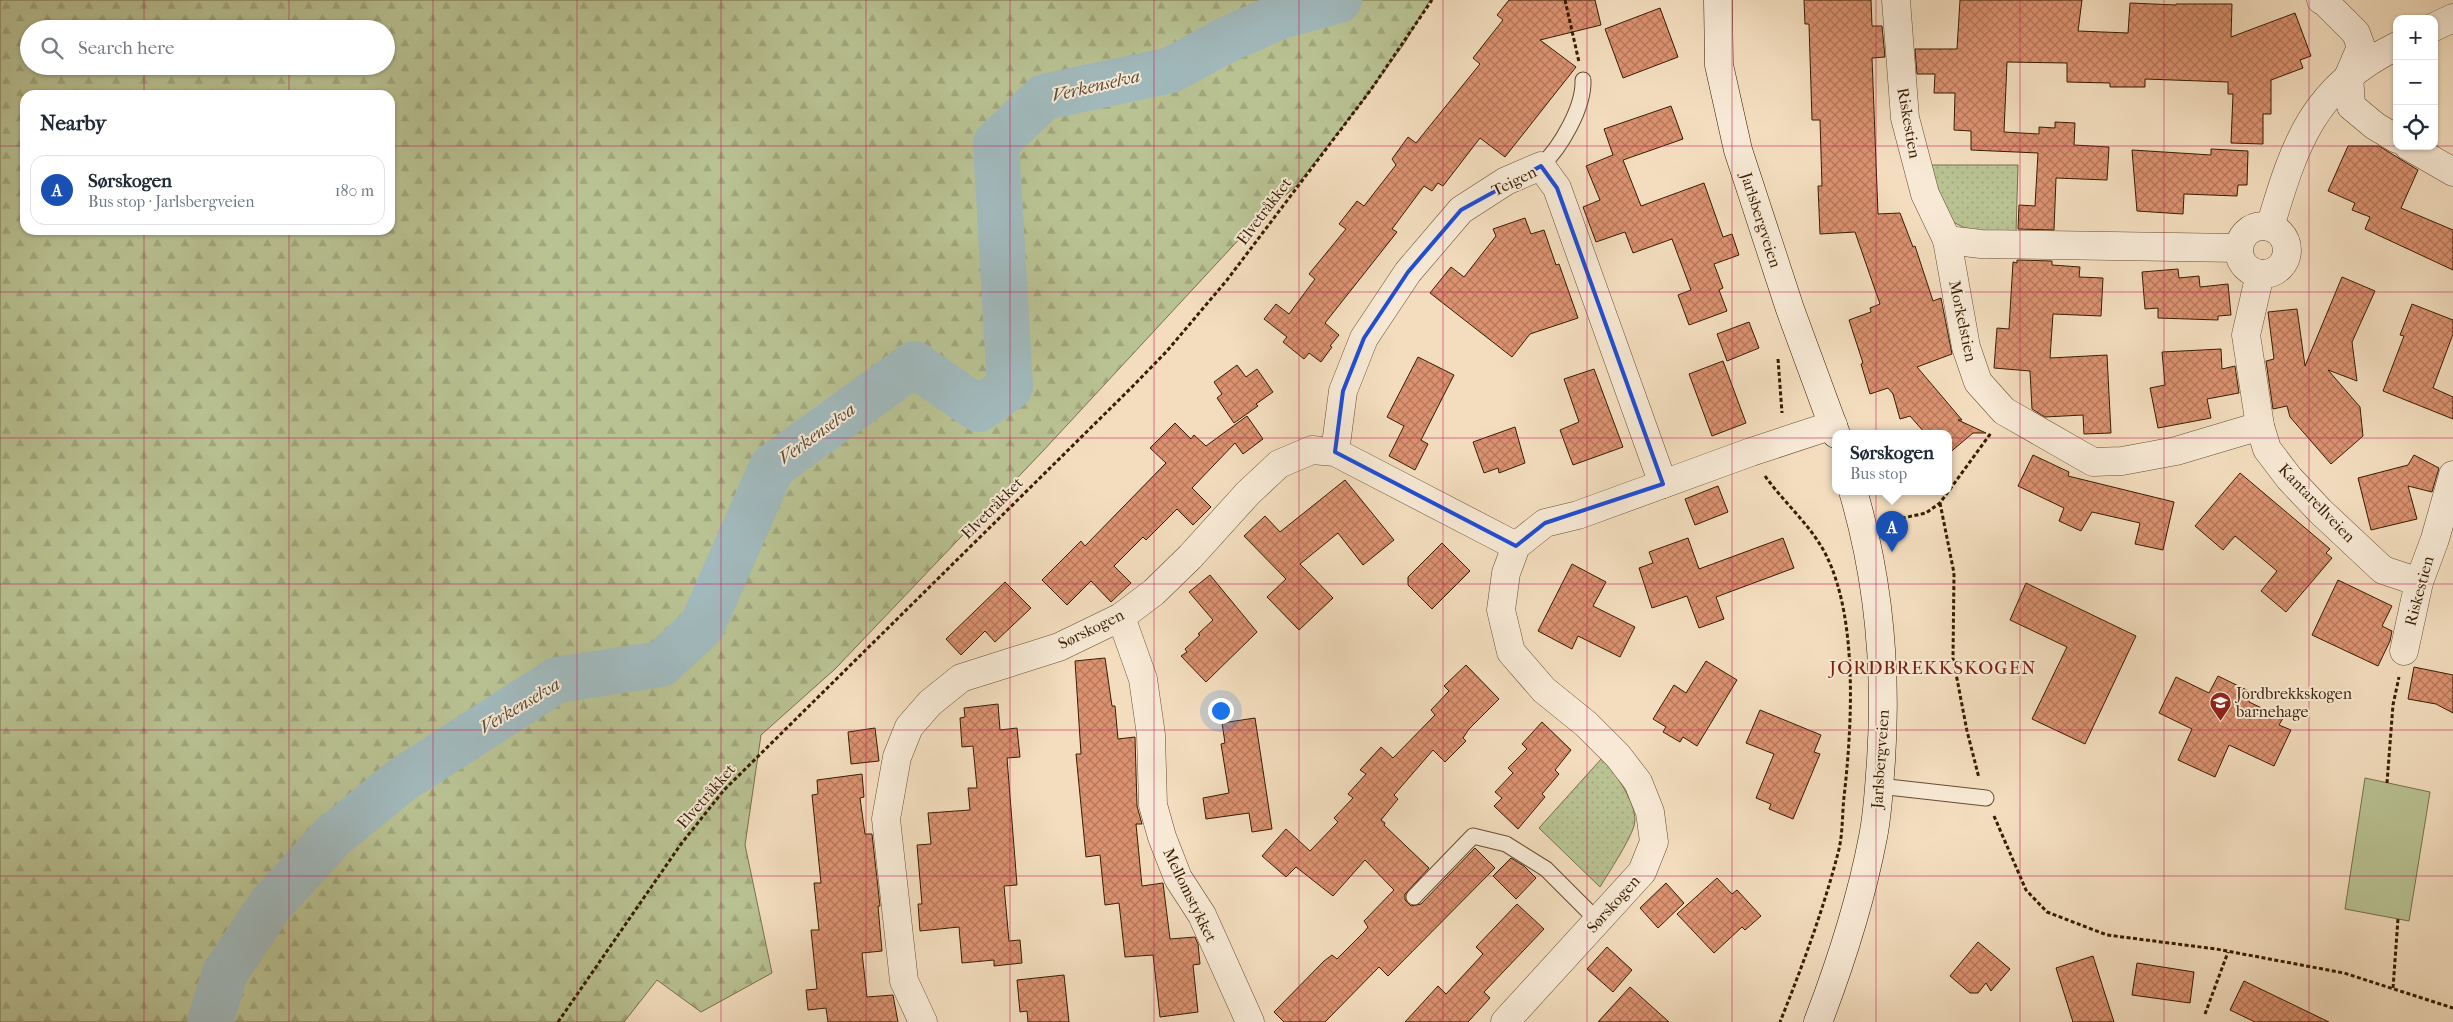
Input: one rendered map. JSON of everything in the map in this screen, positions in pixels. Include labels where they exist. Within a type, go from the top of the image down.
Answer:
[{"type":"street","name":"Jarlsbergveien","points":[[1718,0],[1719,65],[1738,150],[1790,310],[1835,430]]},
{"type":"street","name":"Riskestien","points":[[1896,0],[1905,118],[1925,194],[1946,240]]},
{"type":"street","points":[[2321,0],[2356,33],[2361,47],[2349,75],[2350,106],[2375,126],[2393,137]]},
{"type":"street","points":[[2438,25],[2453,18]]},
{"type":"street","points":[[2270,227],[2284,179],[2300,137],[2321,104],[2349,75],[2393,48]]},
{"type":"street","points":[[2415,150],[2453,172]]},
{"type":"street","name":"Teigen","points":[[1335,452],[1343,391],[1364,338],[1408,272],[1461,210],[1506,182],[1541,166],[1557,188],[1663,484]]},
{"type":"street","points":[[2256,227],[2270,227],[2283,236],[2286,243],[2286,259],[2275,271],[2260,274],[2246,268],[2239,256],[2238,248],[2240,241],[2249,230],[2256,227]]},
{"type":"street","points":[[1946,240],[1981,244],[2238,248]]},
{"type":"street","name":"Morkelstien","points":[[1946,240],[1966,347],[1978,382],[2004,411],[2093,462],[2122,460],[2176,451],[2260,426]]},
{"type":"street","name":"Kantarellveien","points":[[2260,274],[2246,335],[2260,426],[2267,449],[2289,478],[2320,512],[2383,570],[2419,582]]},
{"type":"street","points":[[1516,546],[1545,523],[1578,515],[1785,441],[1832,431]]},
{"type":"street","name":"Sørskogen","points":[[924,1022],[904,981],[886,819],[897,756],[909,727],[930,703],[961,678],[1059,647],[1121,617],[1154,592],[1190,557],[1248,493],[1279,464],[1312,450],[1335,452],[1516,546],[1506,573],[1501,610],[1511,652],[1544,690],[1586,724],[1618,756],[1638,782],[1650,812],[1654,842],[1642,872],[1504,1022]]},
{"type":"street","name":"Riskestien","points":[[2404,651],[2419,582],[2435,539],[2453,475]]},
{"type":"street","name":"Jarlsbergveien","points":[[1818,1022],[1853,920],[1873,836],[1879,786],[1884,708],[1882,652],[1874,576],[1854,495]]},
{"type":"street","name":"Mellomstykket","points":[[1121,617],[1144,679],[1151,735],[1153,805],[1162,837],[1178,878],[1202,915],[1250,1022]]},
{"type":"lane","points":[[1541,166],[1551,157],[1575,115],[1581,101],[1583,80]]},
{"type":"lane","points":[[1879,786],[1986,798]]},
{"type":"lane","points":[[1414,897],[1473,836],[1506,844],[1546,869],[1598,921]]},
{"type":"path","name":"Elvetråkket","points":[[558,1022],[681,844],[724,790],[1126,394],[1197,318],[1364,99],[1432,0]]},
{"type":"path","points":[[1565,0],[1583,80]]},
{"type":"path","points":[[1778,359],[1785,441]]},
{"type":"path","points":[[1952,488],[2004,411]]},
{"type":"path","points":[[1751,452],[1765,478],[1817,538],[1836,578],[1846,621],[1849,678],[1849,755],[1839,851],[1802,968],[1780,1022]]},
{"type":"path","points":[[1863,525],[1926,513],[1940,503],[1947,495]]},
{"type":"path","points":[[1940,503],[1954,573],[1953,658],[1966,732],[1986,798],[2026,890],[2047,912],[2107,934],[2228,952],[2344,973],[2453,1008]]},
{"type":"path","points":[[2387,783],[2393,705],[2404,651]]},
{"type":"path","points":[[2393,988],[2398,919]]},
{"type":"path","points":[[2205,1014],[2228,952]]},
{"type":"highlighted area","points":[[1541,166],[1557,188],[1663,484],[1545,523],[1516,546],[1335,452],[1343,391],[1364,338],[1408,272],[1461,210]]},
{"type":"green space","points":[[0,0],[1430,0],[1404,44],[1365,98],[1296,186],[1256,221],[1042,452],[835,669],[761,735],[745,845],[772,973],[701,1012],[657,980],[624,1022],[0,1022]]},
{"type":"green space","points":[[1927,165],[2018,165],[2016,233],[1969,230],[1951,221]]},
{"type":"green space","points":[[1603,757],[1625,790],[1635,818],[1628,840],[1600,887],[1539,828]]},
{"type":"green space","points":[[2365,778],[2430,792],[2409,921],[2345,909]]},
{"type":"building","points":[[1509,0],[1595,0],[1601,25],[1540,40],[1576,67],[1505,157],[1480,138],[1443,186],[1438,183],[1432,191],[1424,186],[1392,229],[1397,232],[1325,323],[1339,335],[1330,346],[1332,347],[1321,362],[1309,353],[1304,359],[1283,342],[1287,337],[1264,319],[1276,304],[1289,314],[1315,279],[1309,274],[1346,229],[1339,224],[1357,201],[1364,206],[1396,165],[1392,159],[1408,137],[1416,143],[1480,64],[1473,58],[1503,20],[1497,15]]},
{"type":"building","points":[[1804,0],[1871,0],[1872,26],[1882,26],[1885,57],[1872,58],[1878,214],[1900,213],[1913,247],[1915,246],[1933,301],[1941,298],[1952,354],[1917,367],[1962,420],[1958,420],[1986,433],[1973,433],[1952,451],[1952,430],[1922,430],[1910,416],[1900,419],[1893,394],[1888,388],[1870,394],[1861,364],[1863,363],[1849,320],[1871,312],[1870,308],[1880,304],[1855,232],[1820,234],[1818,186],[1822,186],[1820,120],[1812,120],[1809,24],[1805,24]]},
{"type":"building","points":[[1960,0],[2082,0],[2078,31],[2128,33],[2130,3],[2176,5],[2232,4],[2231,37],[2295,13],[2311,56],[2300,60],[2303,68],[2271,80],[2271,114],[2263,114],[2263,144],[2231,143],[2233,94],[2228,94],[2228,82],[2145,79],[2145,87],[2110,87],[2110,83],[2067,82],[2067,63],[2007,62],[2004,132],[2039,134],[2039,127],[2055,128],[2055,122],[2075,123],[2074,145],[2109,147],[2107,180],[2056,178],[2054,230],[2018,229],[2019,205],[2035,206],[2038,153],[1971,150],[1971,131],[1954,130],[1955,93],[1934,93],[1935,74],[1917,74],[1915,49],[1957,49]]},
{"type":"building","points":[[1660,8],[1678,57],[1623,78],[1605,29]]},
{"type":"building","points":[[1671,106],[1683,139],[1623,160],[1641,206],[1704,183],[1723,237],[1732,234],[1739,255],[1714,264],[1723,288],[1719,290],[1727,311],[1689,325],[1678,295],[1691,290],[1672,239],[1633,253],[1625,232],[1596,242],[1583,207],[1600,200],[1586,166],[1613,155],[1604,129]]},
{"type":"building","points":[[2348,146],[2379,146],[2418,170],[2401,208],[2453,230],[2453,270],[2365,229],[2370,217],[2352,210],[2355,203],[2328,191]]},
{"type":"building","points":[[2211,149],[2248,151],[2247,185],[2238,185],[2237,196],[2184,194],[2183,214],[2137,211],[2132,150],[2211,155]]},
{"type":"building","points":[[1525,218],[1531,234],[1544,230],[1556,265],[1559,264],[1578,318],[1530,334],[1512,357],[1430,293],[1451,267],[1464,277],[1496,236],[1493,229]]},
{"type":"building","points":[[2017,260],[2052,261],[2052,265],[2080,267],[2079,277],[2103,278],[2101,316],[2053,314],[2050,358],[2107,355],[2111,433],[2084,434],[2083,415],[2045,417],[2032,409],[2030,371],[1994,368],[1997,328],[2009,329],[2013,262],[2017,263]]},
{"type":"building","points":[[2178,269],[2179,278],[2199,276],[2200,287],[2228,284],[2231,315],[2218,316],[2218,320],[2158,318],[2158,308],[2145,309],[2142,272]]},
{"type":"building","points":[[2342,277],[2375,291],[2352,342],[2357,381],[2328,370],[2360,407],[2363,436],[2331,464],[2290,417],[2287,406],[2273,409],[2266,361],[2274,359],[2268,312],[2297,309],[2305,366]]},
{"type":"building","points":[[2412,304],[2453,320],[2453,334],[2433,388],[2453,397],[2453,419],[2383,391],[2404,336],[2400,335]]},
{"type":"building","points":[[1749,322],[1759,348],[1727,361],[1717,334]]},
{"type":"building","points":[[2221,349],[2222,369],[2235,366],[2239,393],[2207,399],[2211,418],[2158,428],[2150,388],[2165,385],[2162,352]]},
{"type":"building","points":[[1418,357],[1454,375],[1421,440],[1428,444],[1415,470],[1389,456],[1404,426],[1387,417]]},
{"type":"building","points":[[1723,361],[1746,423],[1712,436],[1689,374]]},
{"type":"building","points":[[1237,365],[1246,377],[1257,369],[1273,392],[1256,404],[1258,406],[1234,423],[1217,398],[1222,394],[1214,382]]},
{"type":"building","points":[[1594,369],[1623,447],[1573,465],[1560,430],[1579,422],[1564,379]]},
{"type":"building","points":[[1247,416],[1263,439],[1243,454],[1235,443],[1192,488],[1211,507],[1193,525],[1177,509],[1146,540],[1143,537],[1114,566],[1131,583],[1111,602],[1091,581],[1067,605],[1042,580],[1081,541],[1085,546],[1166,463],[1150,448],[1175,423],[1191,439],[1194,435],[1206,446]]},
{"type":"building","points":[[1515,427],[1525,463],[1499,473],[1498,468],[1484,473],[1473,442]]},
{"type":"building","points":[[2033,455],[2069,472],[2068,476],[2174,502],[2163,550],[2135,544],[2140,523],[2092,512],[2081,531],[2059,521],[2064,508],[2018,486]]},
{"type":"building","points":[[2414,455],[2439,468],[2432,492],[2408,486],[2417,519],[2371,530],[2358,478],[2408,465]]},
{"type":"building","points":[[2240,473],[2330,549],[2326,553],[2332,558],[2286,612],[2261,591],[2277,571],[2235,536],[2223,550],[2195,526]]},
{"type":"building","points":[[1345,480],[1394,540],[1363,565],[1338,533],[1300,564],[1333,598],[1299,630],[1267,597],[1286,579],[1244,536],[1265,516],[1280,532]]},
{"type":"building","points":[[1718,486],[1728,512],[1695,525],[1685,499]]},
{"type":"building","points":[[1688,538],[1699,569],[1783,538],[1794,568],[1716,597],[1724,619],[1699,628],[1687,596],[1652,608],[1639,568],[1653,563],[1649,552]]},
{"type":"building","points":[[1442,543],[1470,571],[1432,609],[1408,585],[1408,577]]},
{"type":"building","points":[[1572,564],[1606,582],[1593,606],[1635,627],[1620,657],[1578,636],[1572,649],[1538,631]]},
{"type":"building","points":[[1210,575],[1257,632],[1206,682],[1181,656],[1187,652],[1185,649],[1200,635],[1198,634],[1213,620],[1189,592]]},
{"type":"building","points":[[2338,580],[2392,606],[2382,626],[2392,631],[2390,641],[2378,666],[2312,635]]},
{"type":"building","points":[[1005,582],[1031,608],[995,642],[985,631],[961,655],[946,639]]},
{"type":"building","points":[[2026,583],[2136,636],[2085,744],[2032,719],[2067,647],[2010,620]]},
{"type":"building","points":[[1105,658],[1112,706],[1115,706],[1118,739],[1135,737],[1137,806],[1142,824],[1136,824],[1142,886],[1163,883],[1170,939],[1195,937],[1198,944],[1200,964],[1193,965],[1198,1012],[1160,1017],[1153,955],[1125,957],[1119,903],[1105,905],[1100,855],[1086,857],[1076,754],[1081,754],[1075,661]]},
{"type":"building","points":[[1706,661],[1737,680],[1697,746],[1683,737],[1680,742],[1663,732],[1666,727],[1653,719],[1674,685],[1686,693]]},
{"type":"building","points":[[1466,665],[1499,699],[1469,729],[1463,738],[1466,741],[1445,762],[1433,750],[1394,795],[1398,799],[1381,820],[1429,868],[1405,894],[1405,900],[1411,906],[1421,904],[1475,848],[1495,868],[1388,976],[1379,967],[1325,1022],[1284,1022],[1274,1012],[1324,961],[1332,955],[1337,959],[1365,931],[1368,927],[1364,921],[1394,890],[1365,860],[1333,896],[1296,867],[1286,877],[1262,856],[1286,829],[1310,851],[1338,822],[1334,818],[1353,798],[1348,794],[1366,774],[1360,770],[1381,747],[1393,758],[1435,715],[1431,710],[1449,691],[1444,686]]},
{"type":"building","points":[[2414,667],[2453,675],[2453,713],[2436,704],[2408,699]]},
{"type":"building","points":[[2218,676],[2253,693],[2249,702],[2283,718],[2279,725],[2291,730],[2274,766],[2229,745],[2215,777],[2178,760],[2192,729],[2159,713],[2176,677],[2209,693]]},
{"type":"building","points":[[998,704],[1000,730],[1017,728],[1020,757],[1007,758],[1017,885],[1004,886],[1009,941],[1020,940],[1022,963],[994,966],[994,960],[962,963],[959,927],[920,931],[918,904],[922,904],[917,845],[931,844],[928,813],[970,810],[968,788],[977,788],[973,746],[962,747],[960,718],[965,717],[964,708]]},
{"type":"building","points":[[1760,710],[1821,735],[1814,752],[1820,754],[1793,819],[1769,809],[1771,804],[1756,798],[1774,754],[1746,743]]},
{"type":"building","points":[[1255,718],[1272,829],[1252,832],[1249,813],[1206,819],[1203,798],[1229,793],[1221,744],[1225,743],[1222,723]]},
{"type":"building","points":[[1542,722],[1571,750],[1555,770],[1559,774],[1542,794],[1545,797],[1518,829],[1494,806],[1502,798],[1495,792],[1513,773],[1508,768],[1527,749],[1522,744]]},
{"type":"building","points":[[875,728],[879,761],[851,764],[848,732]]},
{"type":"building","points":[[862,774],[864,797],[860,798],[865,834],[872,834],[880,906],[878,906],[882,951],[862,953],[867,997],[893,995],[898,1022],[828,1022],[826,1008],[808,1010],[806,990],[817,989],[811,930],[819,930],[814,883],[821,883],[812,795],[818,794],[817,780]]},
{"type":"building","points":[[1511,858],[1524,866],[1536,878],[1516,899],[1493,876]]},
{"type":"building","points":[[1717,878],[1732,894],[1737,890],[1761,916],[1745,930],[1742,927],[1714,953],[1677,914]]},
{"type":"building","points":[[1666,883],[1684,903],[1658,928],[1640,908]]},
{"type":"building","points":[[1517,904],[1544,929],[1484,992],[1490,998],[1468,1022],[1405,1022],[1438,986],[1446,994],[1483,954],[1476,947]]},
{"type":"building","points":[[1978,942],[2010,969],[1991,991],[1986,983],[1978,993],[1970,993],[1950,976]]},
{"type":"building","points":[[1607,947],[1632,970],[1613,992],[1587,969]]},
{"type":"building","points":[[2093,956],[2114,1022],[2073,1022],[2056,968]]},
{"type":"building","points":[[2137,963],[2194,972],[2190,1003],[2132,995]]},
{"type":"building","points":[[1064,975],[1069,1022],[1028,1022],[1027,1011],[1020,1012],[1017,980]]},
{"type":"building","points":[[2244,981],[2329,1022],[2255,1022],[2230,1010]]},
{"type":"building","points":[[1630,987],[1669,1022],[1598,1022]]},
{"type":"waterway","name":"Verkenselva","points":[[210,1022],[225,973],[271,904],[333,836],[403,779],[557,680],[661,664],[702,626],[772,467],[914,364],[979,409],[1010,387],[996,143],[1044,97],[1171,70],[1226,40],[1280,16],[1339,0]]},
{"type":"place","name":"Sørskogen","points":[[1892,552]]},
{"type":"place","name":"Jordbrekkskogen barnehage","points":[[2220,721]]},
{"type":"district","name":"JORDBREKKSKOGEN","points":[[1933,668]]}]
